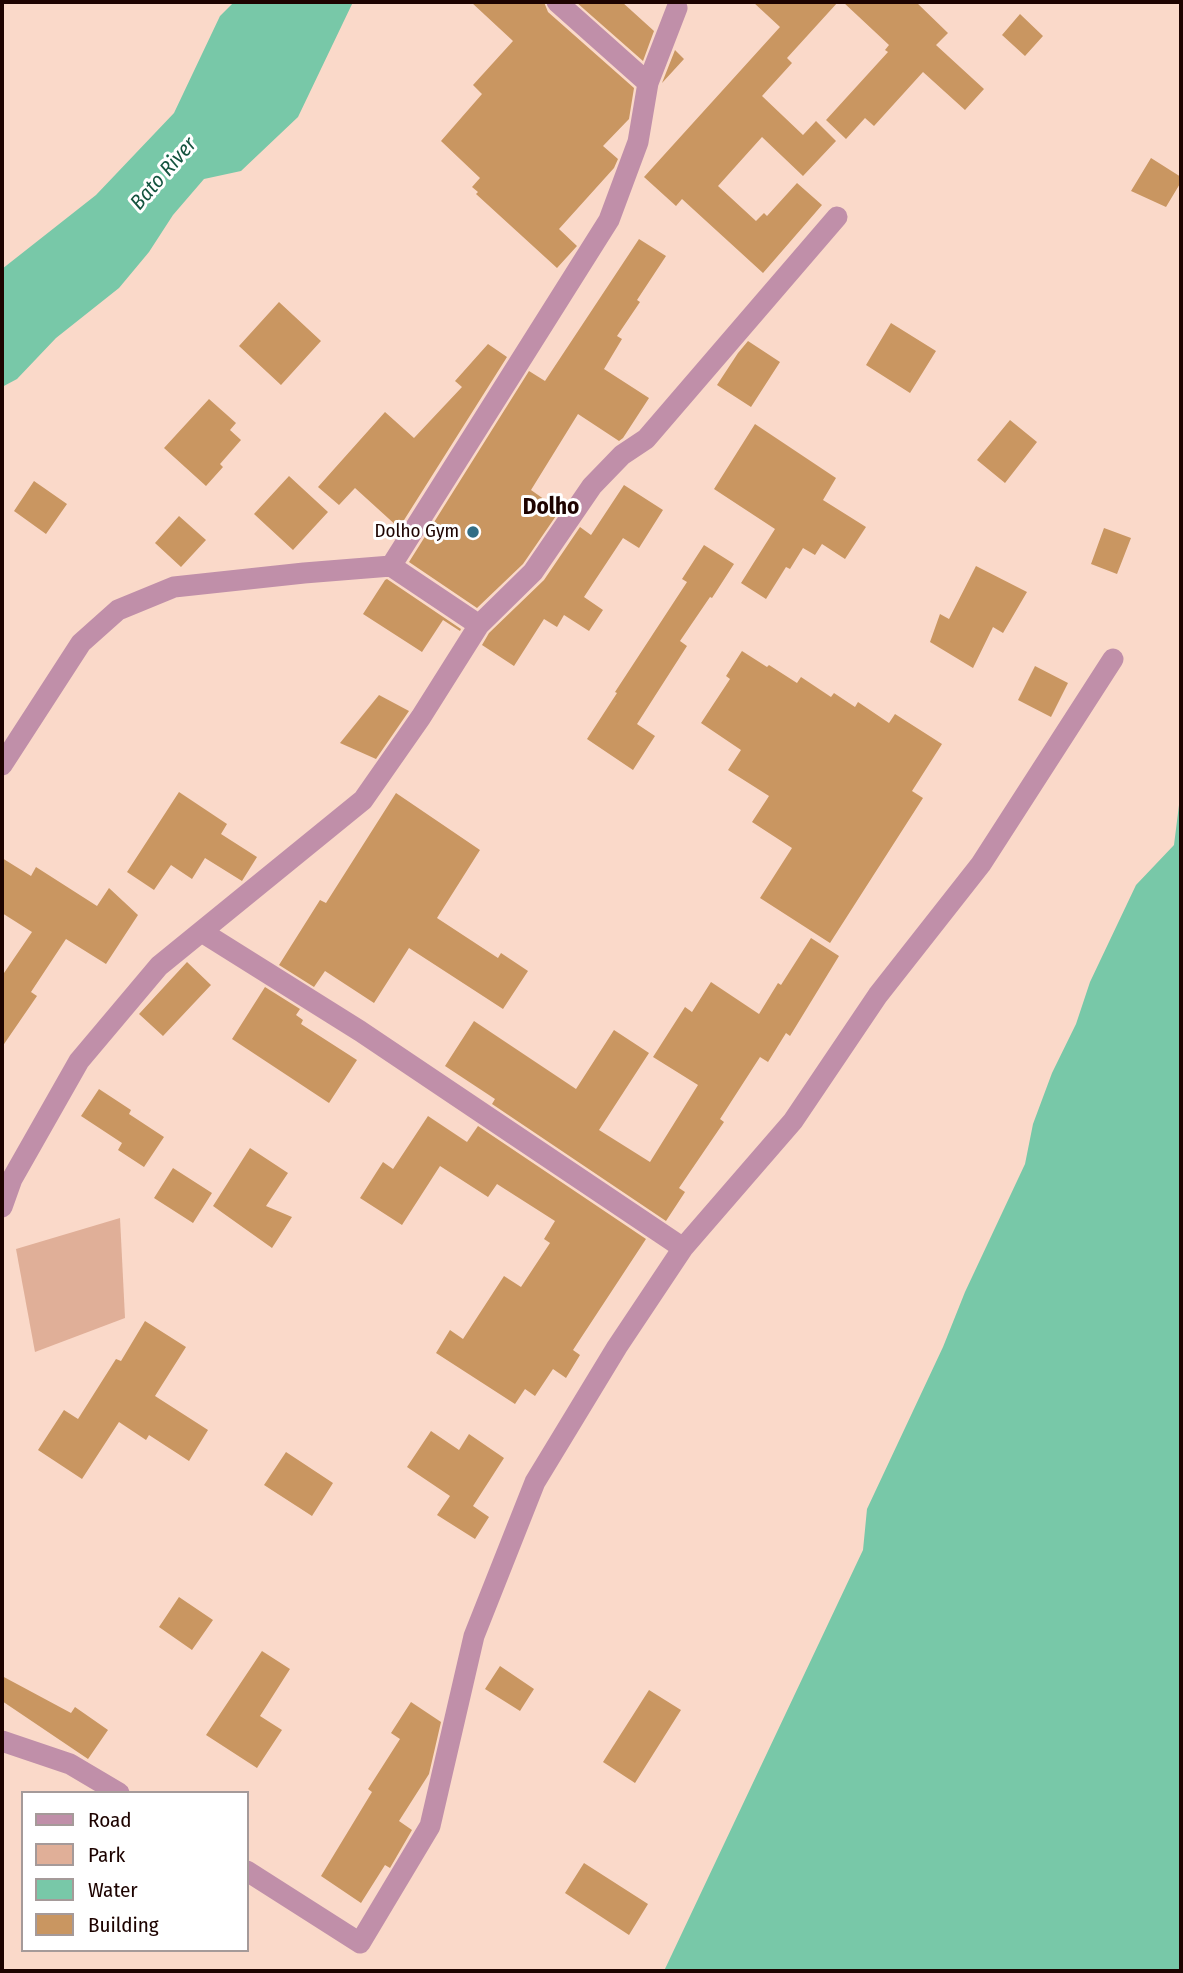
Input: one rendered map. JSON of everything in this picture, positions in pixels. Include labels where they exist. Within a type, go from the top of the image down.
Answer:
[{"type":"street","points":[[557,2],[649,83]]},
{"type":"street","points":[[391,566],[609,220],[638,142],[649,83],[677,8]]},
{"type":"street","points":[[2,1207],[12,1179],[79,1061],[159,967],[363,800],[421,717],[479,625],[533,572],[592,486],[622,455],[646,439],[837,217]]},
{"type":"street","points":[[2,765],[81,643],[118,610],[174,587],[391,566],[479,625]]},
{"type":"street","points":[[248,1872],[360,1943],[430,1826],[474,1636],[535,1482],[617,1347],[683,1248],[793,1121],[878,995],[981,864],[1113,659]]},
{"type":"street","points":[[202,932],[360,1031],[683,1248]]},
{"type":"street","points":[[2,1741],[70,1764],[116,1791]]},
{"type":"green space","points":[[120,1218],[125,1318],[35,1352],[16,1249]]},
{"type":"water","name":"Bato River","points":[[234,2],[353,2],[298,117],[241,171],[204,179],[173,215],[149,252],[119,288],[56,338],[17,379],[2,387],[2,269],[96,195],[174,113],[220,16]]},
{"type":"water","points":[[1181,789],[1181,1971],[664,1971],[863,1550],[867,1509],[1025,1164],[1033,1124],[1052,1073],[1076,1024],[1090,982],[1136,885],[1174,845]]},
{"type":"building","points":[[471,2],[544,2],[548,12],[634,88],[629,119],[603,146],[618,159],[614,168],[559,229],[577,246],[557,268],[476,194],[478,192],[472,187],[480,178],[441,141],[482,94],[473,85],[513,41]]},
{"type":"building","points":[[576,2],[622,2],[654,31],[643,61]]},
{"type":"building","points":[[753,2],[838,2],[787,58],[792,63],[762,96],[803,135],[816,121],[836,141],[803,176],[762,137],[718,186],[756,221],[764,213],[767,216],[797,183],[822,205],[763,273],[682,199],[676,206],[644,177],[780,27]]},
{"type":"building","points":[[843,2],[916,2],[948,33],[936,45],[984,89],[965,110],[923,72],[874,126],[865,118],[846,139],[826,120],[888,52],[885,50],[889,45]]},
{"type":"building","points":[[1020,14],[1043,36],[1025,56],[1002,35]]},
{"type":"building","points":[[675,50],[684,59],[662,83]]},
{"type":"building","points":[[1151,158],[1181,177],[1181,182],[1166,207],[1131,191]]},
{"type":"building","points":[[639,239],[666,256],[617,336],[622,339],[604,369],[649,398],[619,441],[578,414],[531,490],[558,513],[523,564],[477,608],[409,562],[529,371],[545,381]]},
{"type":"building","points":[[279,302],[321,341],[281,385],[239,346]]},
{"type":"building","points":[[891,323],[936,351],[910,393],[866,365]]},
{"type":"building","points":[[748,341],[780,362],[751,407],[717,385]]},
{"type":"building","points":[[488,344],[507,357],[399,528],[355,488],[339,505],[318,487],[385,412],[414,438],[462,387],[455,381]]},
{"type":"building","points":[[209,399],[236,423],[230,430],[241,440],[220,464],[223,467],[206,486],[164,448]]},
{"type":"building","points":[[1010,420],[1037,442],[1005,483],[977,460]]},
{"type":"building","points":[[755,424],[836,478],[823,500],[866,527],[845,559],[822,544],[815,555],[803,548],[790,569],[786,567],[766,599],[741,583],[775,529],[714,489]]},
{"type":"building","points":[[289,476],[328,512],[293,550],[254,514]]},
{"type":"building","points":[[34,481],[67,504],[46,534],[14,511]]},
{"type":"building","points":[[624,485],[663,510],[639,548],[623,538],[584,597],[603,610],[589,631],[564,615],[557,627],[544,619],[514,666],[482,645],[489,633],[544,580],[580,527],[591,535]]},
{"type":"building","points":[[179,516],[206,540],[181,567],[155,543]]},
{"type":"building","points":[[1104,528],[1131,538],[1117,574],[1091,564]]},
{"type":"building","points":[[704,545],[734,564],[680,641],[687,646],[637,724],[655,736],[633,770],[587,739],[687,582],[682,579]]},
{"type":"building","points":[[976,566],[1027,592],[1003,633],[993,627],[973,668],[930,642],[940,614],[949,619]]},
{"type":"building","points":[[387,579],[461,629],[460,631],[443,620],[422,652],[363,614]]},
{"type":"building","points":[[742,651],[797,683],[801,677],[831,697],[834,693],[855,707],[858,702],[889,723],[895,714],[942,744],[912,791],[923,798],[830,943],[760,898],[792,848],[752,822],[769,796],[728,770],[741,750],[701,723],[730,679],[726,676]]},
{"type":"building","points":[[1035,666],[1068,683],[1051,717],[1018,700]]},
{"type":"building","points":[[379,695],[409,711],[376,759],[340,743]]},
{"type":"building","points":[[179,792],[227,824],[221,834],[257,857],[242,881],[205,858],[192,879],[171,865],[154,890],[127,872]]},
{"type":"building","points":[[396,793],[480,850],[437,918],[498,958],[501,953],[528,971],[503,1009],[409,948],[374,1003],[325,971],[314,987],[279,965],[320,900],[326,903]]},
{"type":"building","points":[[2,858],[31,876],[36,867],[97,906],[109,888],[138,915],[106,964],[66,939],[31,992],[37,996],[2,1047],[2,971],[4,973],[32,932],[2,913]]},
{"type":"building","points":[[811,938],[839,956],[790,1036],[786,1033],[768,1062],[760,1057],[720,1119],[724,1122],[679,1188],[685,1192],[666,1221],[492,1104],[495,1099],[445,1066],[474,1021],[576,1089],[614,1030],[649,1053],[599,1130],[650,1162],[698,1085],[653,1057],[685,1007],[692,1012],[711,982],[759,1014]]},
{"type":"building","points":[[187,962],[211,985],[163,1036],[139,1014]]},
{"type":"building","points":[[265,987],[300,1009],[296,1015],[303,1020],[301,1024],[357,1060],[329,1103],[232,1039]]},
{"type":"building","points":[[99,1089],[131,1110],[129,1114],[164,1137],[144,1167],[118,1150],[122,1143],[81,1116]]},
{"type":"building","points":[[428,1116],[467,1142],[478,1126],[646,1239],[573,1350],[580,1355],[566,1378],[553,1369],[535,1396],[525,1389],[515,1404],[436,1353],[450,1330],[463,1339],[504,1276],[521,1287],[550,1243],[544,1239],[555,1221],[497,1184],[488,1197],[440,1166],[402,1225],[360,1198],[383,1162],[393,1169]]},
{"type":"building","points":[[250,1148],[288,1173],[266,1206],[292,1217],[272,1248],[213,1206]]},
{"type":"building","points":[[173,1168],[212,1193],[193,1223],[154,1198]]},
{"type":"building","points":[[145,1321],[186,1347],[155,1396],[208,1430],[189,1461],[149,1435],[146,1440],[119,1422],[82,1479],[38,1450],[64,1410],[78,1419],[116,1359],[121,1361]]},
{"type":"building","points":[[431,1431],[459,1450],[469,1434],[504,1458],[473,1506],[489,1517],[475,1539],[437,1515],[450,1496],[407,1467]]},
{"type":"building","points":[[286,1452],[333,1483],[312,1516],[264,1485]]},
{"type":"building","points":[[179,1597],[213,1620],[192,1650],[159,1627]]},
{"type":"building","points":[[262,1651],[290,1669],[260,1716],[282,1730],[257,1768],[206,1735]]},
{"type":"building","points":[[500,1666],[534,1689],[520,1711],[485,1689]]},
{"type":"building","points":[[2,1676],[71,1713],[75,1707],[108,1730],[88,1759],[2,1701]]},
{"type":"building","points":[[649,1690],[681,1710],[635,1783],[603,1762]]},
{"type":"building","points":[[411,1702],[441,1722],[429,1774],[399,1821],[412,1830],[390,1868],[385,1865],[361,1903],[321,1876],[372,1792],[368,1789],[400,1739],[391,1733]]},
{"type":"building","points":[[584,1863],[648,1904],[629,1935],[565,1893]]},
{"type":"place","name":"Dolho Gym","points":[[473,532]]},
{"type":"district","name":"Dolho","points":[[551,508]]}]
